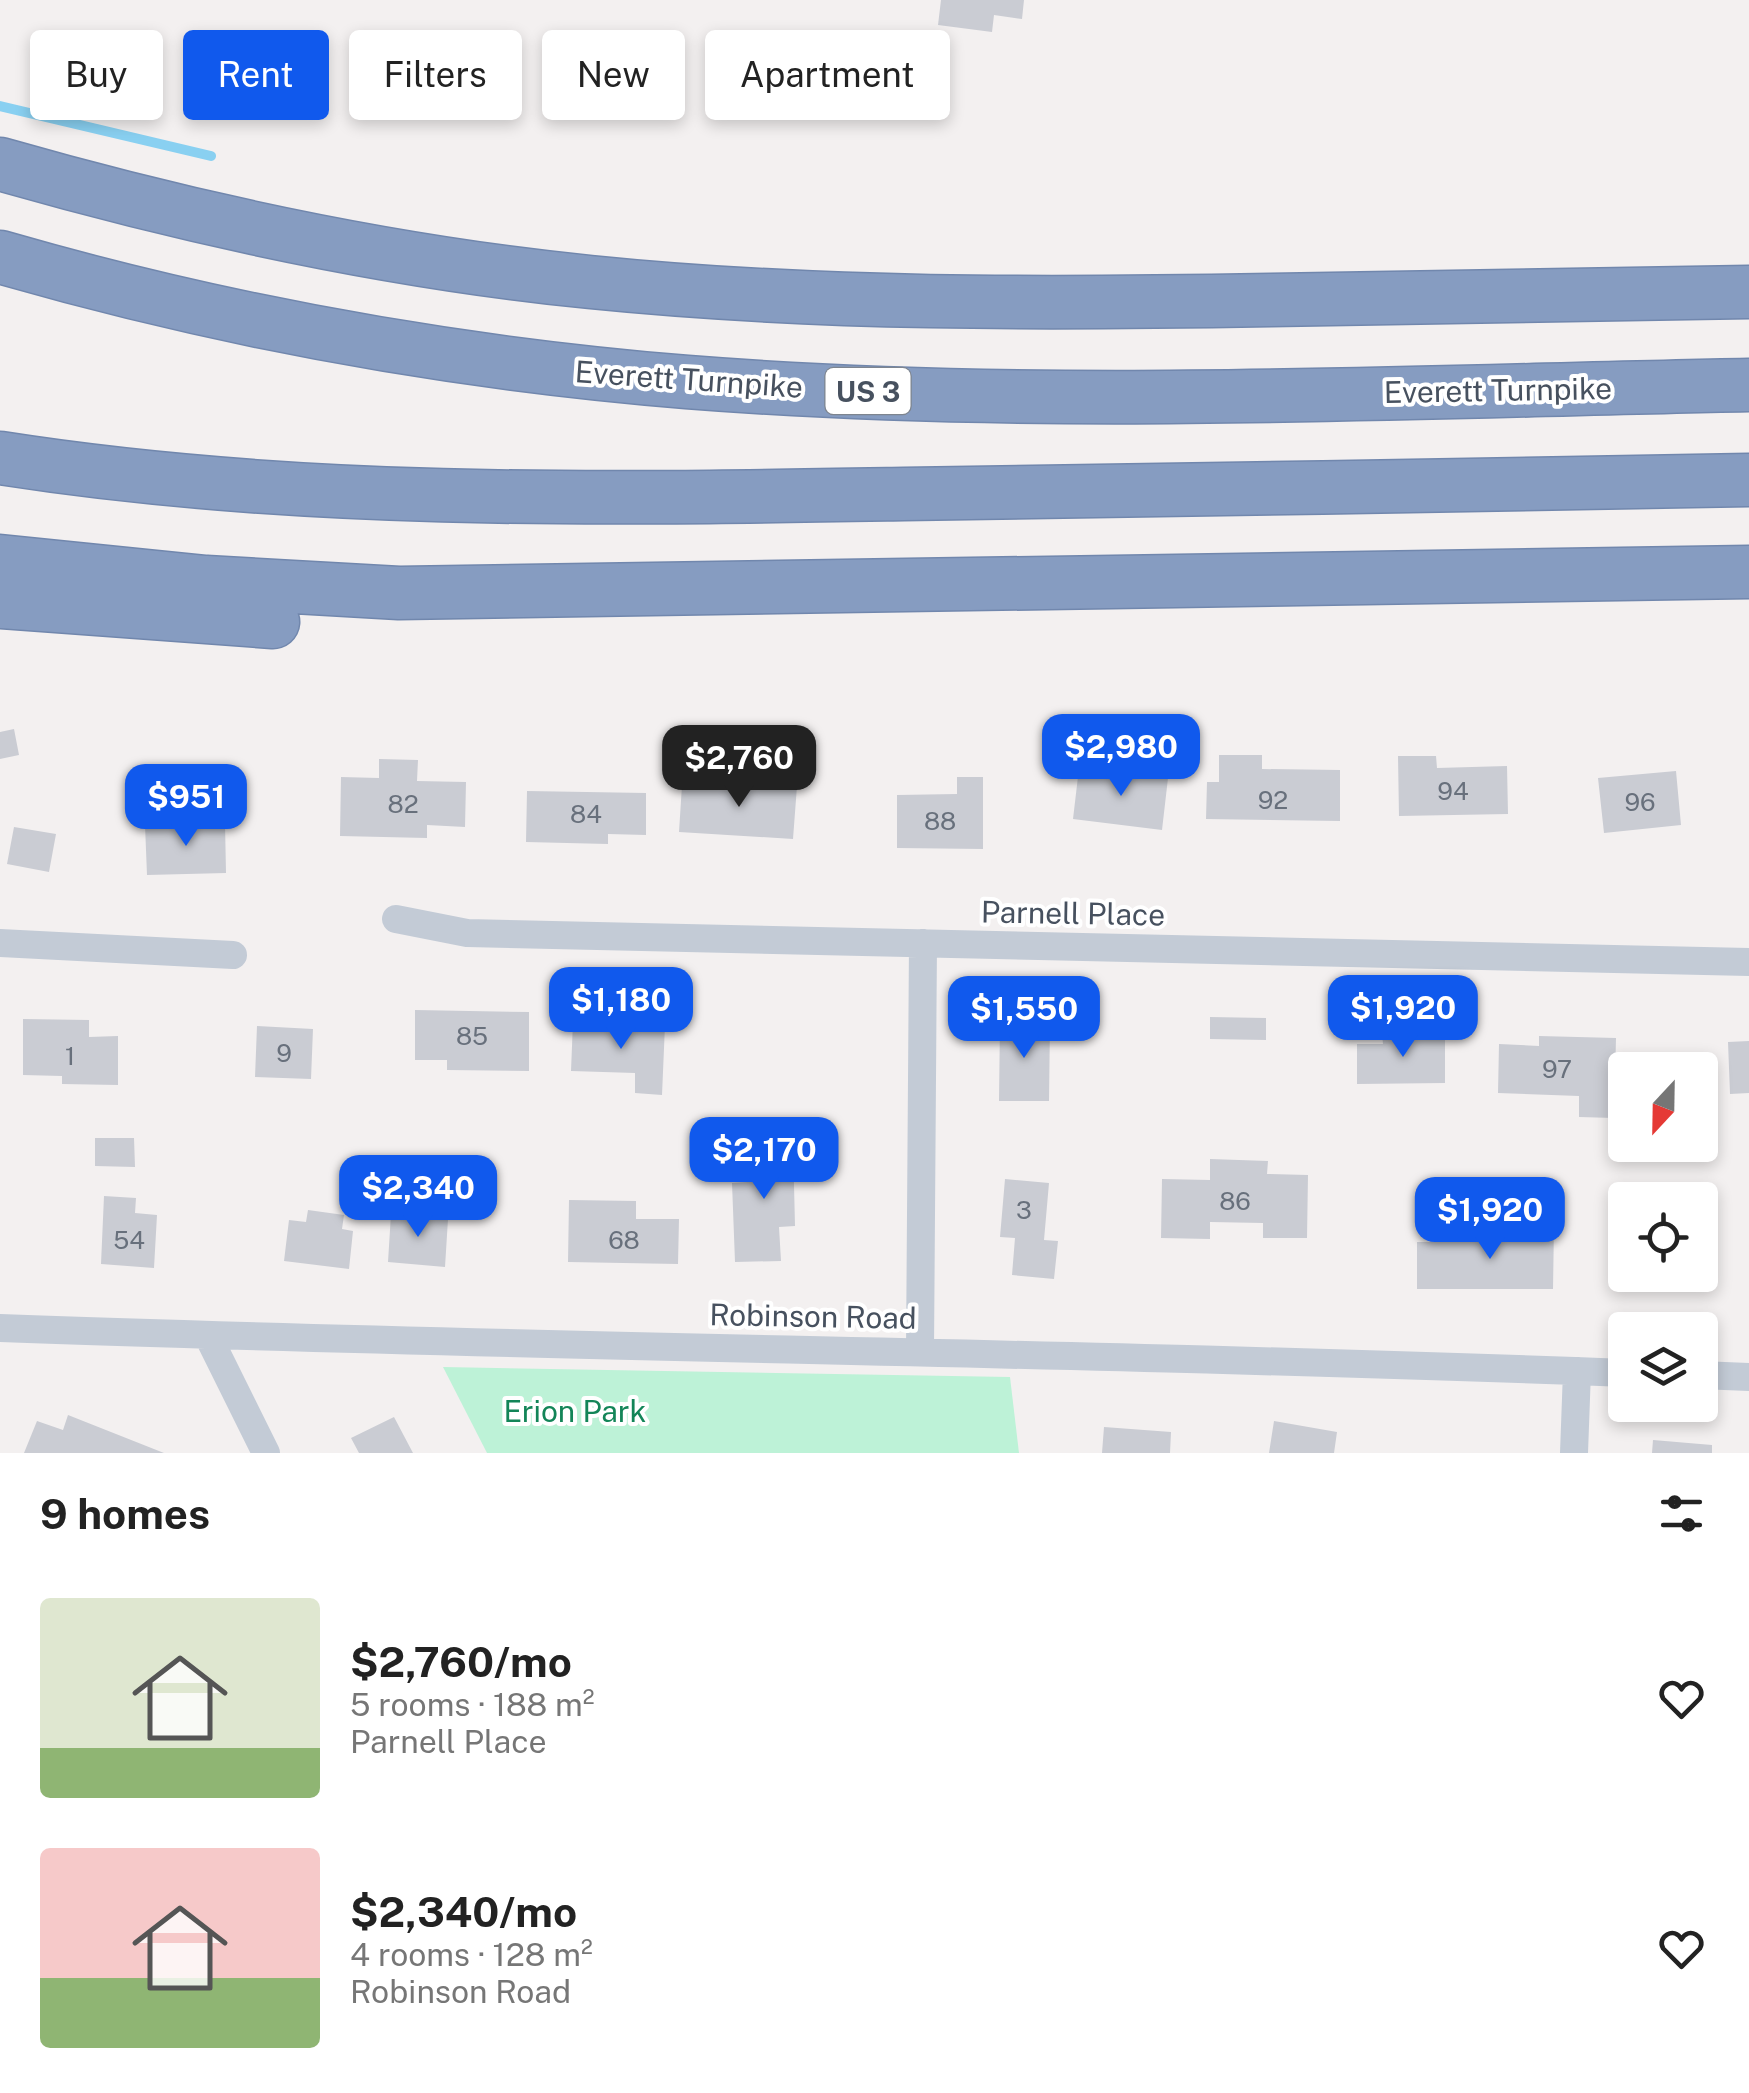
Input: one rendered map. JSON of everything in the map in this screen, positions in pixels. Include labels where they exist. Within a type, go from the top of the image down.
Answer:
[{"type":"highway","points":[[0,164],[312,240],[488,270],[689,291],[992,303],[1749,292]]},
{"type":"highway","name":"Everett Turnpike","points":[[0,258],[180,305],[371,343],[641,378],[785,388],[1138,396],[1749,386]]},
{"type":"highway","points":[[0,272],[180,305]]},
{"type":"highway","points":[[0,458],[206,484],[477,498],[1749,480]]},
{"type":"highway","points":[[0,561],[190,581],[400,593],[1749,572]]},
{"type":"highway","points":[[0,602],[201,619],[398,622],[980,586]]},
{"type":"street","name":"Parnell Place","points":[[396,919],[467,933],[1749,962]]},
{"type":"street","points":[[920,1351],[923,943]]},
{"type":"street","points":[[0,944],[234,955]]},
{"type":"street","name":"Robinson Road","points":[[0,1328],[1608,1372]]},
{"type":"street","points":[[208,1336],[266,1453]]},
{"type":"street","points":[[1574,1453],[1577,1371]]},
{"type":"street","points":[[1718,1376],[1749,1377]]},
{"type":"green space","name":"Erion Park","points":[[443,1367],[1010,1377],[1019,1453],[487,1453]]},
{"type":"building","points":[[941,0],[1024,0],[1022,19],[994,15],[992,32],[938,25]]},
{"type":"building","points":[[14,729],[19,755],[0,759],[0,732]]},
{"type":"building","points":[[1219,755],[1262,755],[1262,769],[1340,770],[1340,821],[1206,819],[1207,782],[1219,782]]},
{"type":"building","points":[[1398,756],[1436,756],[1437,768],[1507,766],[1508,814],[1399,816]]},
{"type":"building","points":[[379,759],[418,760],[417,781],[466,782],[465,827],[427,825],[427,838],[340,836],[341,777],[379,778]]},
{"type":"building","points":[[1079,768],[1168,778],[1162,830],[1073,819]]},
{"type":"building","points":[[1676,771],[1681,825],[1604,833],[1598,778]]},
{"type":"building","points":[[957,777],[983,777],[983,849],[897,848],[897,795],[957,794]]},
{"type":"building","points":[[713,780],[797,786],[793,839],[679,832],[682,785],[712,787]]},
{"type":"building","points":[[527,791],[646,793],[646,835],[608,834],[608,844],[526,842]]},
{"type":"building","points":[[225,823],[226,873],[147,875],[145,825]]},
{"type":"building","points":[[14,827],[56,834],[49,872],[7,864]]},
{"type":"building","points":[[415,1010],[529,1012],[529,1071],[447,1070],[447,1060],[415,1060]]},
{"type":"building","points":[[1210,1017],[1266,1018],[1266,1040],[1210,1039]]},
{"type":"building","points":[[23,1019],[89,1020],[89,1037],[118,1036],[118,1085],[62,1084],[62,1076],[23,1075]]},
{"type":"building","points":[[573,1021],[665,1025],[662,1095],[635,1093],[635,1073],[571,1071]]},
{"type":"building","points":[[1000,1021],[1050,1021],[1049,1101],[999,1101]]},
{"type":"building","points":[[257,1026],[313,1029],[311,1079],[255,1077]]},
{"type":"building","points":[[1445,1033],[1445,1083],[1357,1084],[1357,1044],[1383,1044],[1382,1034]]},
{"type":"building","points":[[1539,1036],[1616,1038],[1616,1052],[1608,1052],[1608,1118],[1579,1117],[1579,1096],[1498,1093],[1499,1044],[1539,1046]]},
{"type":"building","points":[[1749,1041],[1749,1093],[1730,1094],[1728,1042]]},
{"type":"building","points":[[95,1138],[134,1138],[135,1167],[95,1166]]},
{"type":"building","points":[[793,1143],[795,1226],[779,1227],[781,1261],[735,1262],[732,1183],[747,1182],[745,1144]]},
{"type":"building","points":[[1210,1159],[1268,1161],[1267,1174],[1308,1175],[1307,1238],[1263,1238],[1263,1223],[1210,1222],[1210,1239],[1161,1238],[1162,1179],[1210,1180]]},
{"type":"building","points":[[1005,1179],[1049,1183],[1044,1240],[1058,1241],[1054,1279],[1012,1275],[1015,1238],[1000,1237]]},
{"type":"building","points":[[104,1196],[136,1198],[135,1213],[157,1215],[154,1268],[101,1264]]},
{"type":"building","points":[[569,1200],[636,1201],[636,1219],[679,1219],[678,1264],[568,1262]]},
{"type":"building","points":[[308,1210],[344,1215],[342,1229],[353,1231],[349,1269],[284,1261],[289,1220],[306,1222]]},
{"type":"building","points":[[391,1214],[448,1219],[445,1267],[388,1262]]},
{"type":"building","points":[[1512,1225],[1554,1225],[1553,1289],[1417,1289],[1417,1242],[1512,1242]]},
{"type":"building","points":[[68,1415],[164,1453],[24,1453],[37,1421],[63,1430]]},
{"type":"building","points":[[394,1417],[413,1453],[359,1453],[351,1438]]},
{"type":"building","points":[[1274,1421],[1337,1432],[1334,1453],[1269,1453]]},
{"type":"building","points":[[1104,1427],[1171,1432],[1170,1453],[1102,1453]]},
{"type":"building","points":[[1653,1440],[1712,1445],[1712,1453],[1652,1453]]},
{"type":"waterway","points":[[0,106],[211,156]]}]
